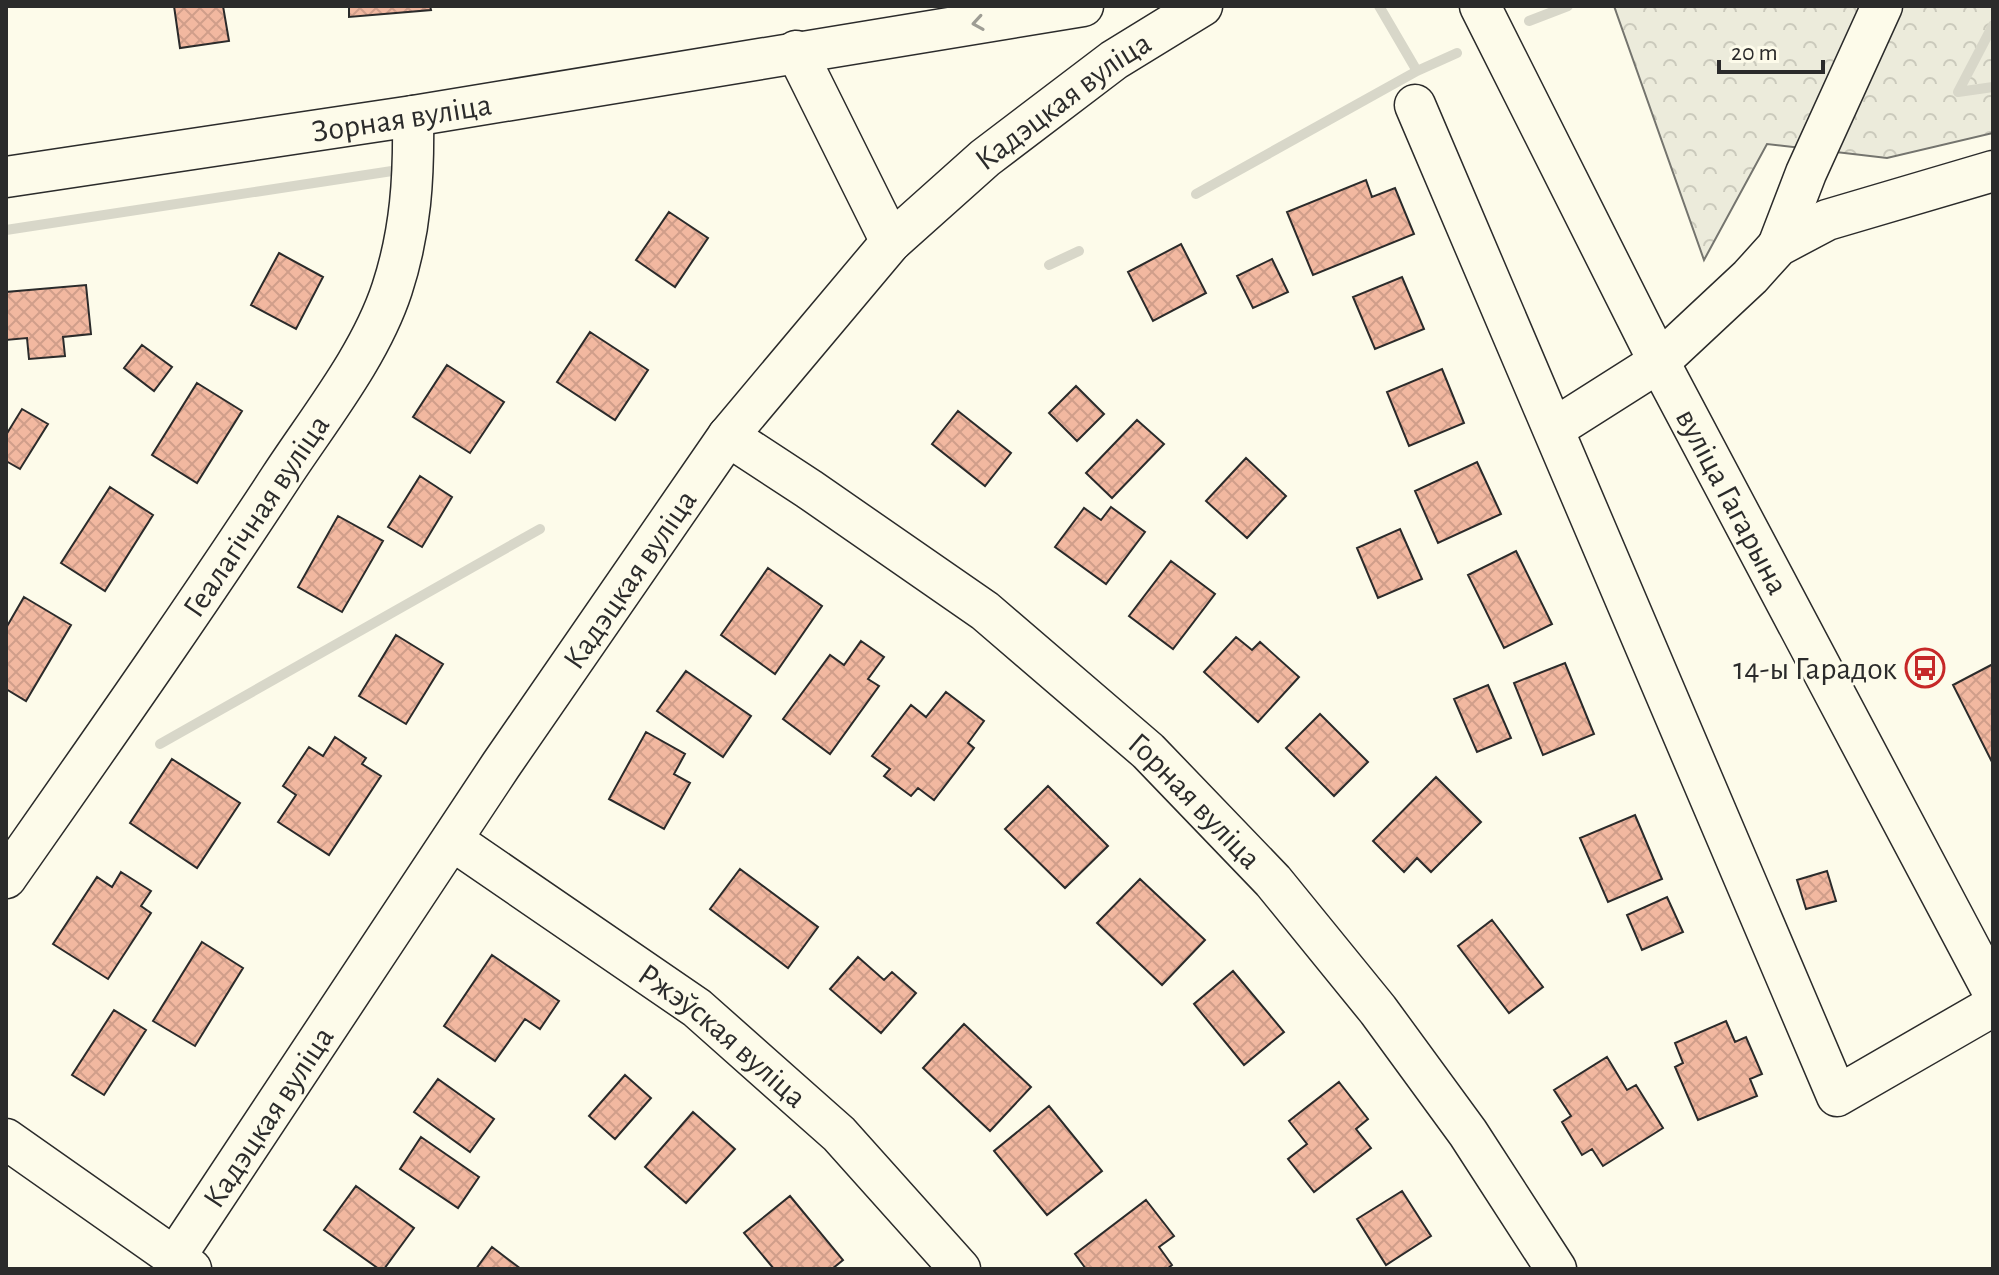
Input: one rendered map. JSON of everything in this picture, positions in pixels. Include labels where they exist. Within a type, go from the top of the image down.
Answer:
[{"type":"street","name":"Зорная вуліца","points":[[6,177],[413,116],[1083,6]]},
{"type":"street","name":"Кадэцкая вуліца","points":[[183,1263],[501,765],[728,436],[891,242],[985,158],[1114,60],[1202,6]]},
{"type":"street","name":"вуліца Гагарына","points":[[1480,6],[1659,362],[1993,992]]},
{"type":"street","points":[[1778,246],[1806,173],[1882,6]]},
{"type":"street","points":[[796,51],[891,242]]},
{"type":"street","points":[[1415,105],[1837,1096],[1993,1006]]},
{"type":"street","name":"Геалагічная вуліца","points":[[6,878],[193,612],[368,344],[391,292],[406,242],[414,182],[413,116]]},
{"type":"street","points":[[1555,428],[1659,362],[1750,277],[1778,246],[1827,220],[1993,171]]},
{"type":"street","name":"Горная вуліца","points":[[728,436],[985,611],[1148,751],[1273,881],[1378,1010],[1468,1133],[1556,1269]]},
{"type":"street","name":"Ржэўская вуліца","points":[[452,840],[697,1008],[839,1134],[960,1269]]},
{"type":"street","points":[[6,1139],[183,1263]]},
{"type":"green space","points":[[1614,6],[1993,6],[1993,133],[1887,158],[1767,144],[1704,260]]},
{"type":"building","points":[[174,6],[223,6],[229,41],[180,48]]},
{"type":"building","points":[[349,6],[430,6],[431,10],[349,17]]},
{"type":"building","points":[[1366,180],[1372,197],[1395,188],[1414,234],[1313,275],[1287,212]]},
{"type":"building","points":[[669,212],[708,238],[675,287],[636,260]]},
{"type":"building","points":[[1181,244],[1206,293],[1153,321],[1128,272]]},
{"type":"building","points":[[279,253],[323,277],[296,329],[251,305]]},
{"type":"building","points":[[1272,259],[1288,292],[1253,308],[1237,276]]},
{"type":"building","points":[[1402,277],[1424,329],[1375,349],[1353,297]]},
{"type":"building","points":[[86,285],[91,334],[63,337],[65,356],[29,359],[27,338],[6,340],[6,292]]},
{"type":"building","points":[[590,332],[648,370],[615,420],[557,382]]},
{"type":"building","points":[[142,345],[172,367],[154,391],[124,368]]},
{"type":"building","points":[[447,365],[504,402],[470,453],[413,417]]},
{"type":"building","points":[[1442,369],[1464,423],[1409,446],[1387,392]]},
{"type":"building","points":[[197,383],[242,411],[197,483],[152,455]]},
{"type":"building","points":[[1076,386],[1104,414],[1077,441],[1049,413]]},
{"type":"building","points":[[22,409],[48,424],[20,469],[6,461],[6,435]]},
{"type":"building","points":[[958,411],[1011,453],[985,486],[932,444]]},
{"type":"building","points":[[1137,420],[1164,444],[1112,498],[1086,473]]},
{"type":"building","points":[[1246,458],[1286,496],[1247,538],[1206,501]]},
{"type":"building","points":[[1477,462],[1501,514],[1438,543],[1415,491]]},
{"type":"building","points":[[420,476],[452,497],[422,547],[388,527]]},
{"type":"building","points":[[110,487],[153,515],[105,591],[61,563]]},
{"type":"building","points":[[1111,507],[1145,532],[1106,584],[1055,547],[1084,508],[1101,520]]},
{"type":"building","points":[[338,516],[383,541],[342,612],[298,587]]},
{"type":"building","points":[[1400,529],[1422,579],[1378,598],[1357,548]]},
{"type":"building","points":[[1516,551],[1552,624],[1504,648],[1468,575]]},
{"type":"building","points":[[1171,561],[1215,594],[1173,649],[1129,616]]},
{"type":"building","points":[[768,568],[822,606],[775,674],[721,635]]},
{"type":"building","points":[[24,597],[71,625],[26,701],[6,689],[6,628]]},
{"type":"building","points":[[396,635],[443,664],[406,724],[359,696]]},
{"type":"building","points":[[1236,637],[1252,650],[1260,642],[1299,677],[1258,722],[1204,672]]},
{"type":"building","points":[[861,641],[884,657],[868,679],[879,686],[830,754],[783,719],[830,655],[844,665]]},
{"type":"building","points":[[1565,663],[1594,734],[1543,755],[1514,683]]},
{"type":"building","points":[[1993,664],[1993,764],[1953,685]]},
{"type":"building","points":[[686,671],[751,716],[723,757],[657,711]]},
{"type":"building","points":[[1488,685],[1511,738],[1477,752],[1454,699]]},
{"type":"building","points":[[946,692],[984,721],[968,743],[974,748],[934,800],[918,788],[911,796],[884,776],[890,769],[872,756],[911,705],[926,717]]},
{"type":"building","points":[[1320,714],[1368,762],[1334,796],[1286,748]]},
{"type":"building","points":[[646,732],[685,754],[674,774],[690,783],[664,829],[609,799]]},
{"type":"building","points":[[335,737],[366,758],[362,764],[381,776],[329,855],[278,822],[296,795],[283,786],[309,747],[323,756]]},
{"type":"building","points":[[172,759],[240,803],[197,868],[130,823]]},
{"type":"building","points":[[1436,777],[1481,822],[1431,872],[1417,858],[1404,872],[1373,841]]},
{"type":"building","points":[[1048,786],[1108,846],[1065,888],[1005,829]]},
{"type":"building","points":[[1635,815],[1662,879],[1608,902],[1580,838]]},
{"type":"building","points":[[740,869],[818,927],[788,968],[710,909]]},
{"type":"building","points":[[1827,871],[1836,901],[1806,909],[1797,880]]},
{"type":"building","points":[[121,872],[151,891],[141,906],[151,913],[108,979],[53,944],[97,877],[112,887]]},
{"type":"building","points":[[1140,879],[1205,940],[1162,985],[1097,923]]},
{"type":"building","points":[[1667,897],[1683,932],[1642,950],[1627,915]]},
{"type":"building","points":[[1492,920],[1543,987],[1509,1013],[1458,946]]},
{"type":"building","points":[[202,942],[243,968],[195,1046],[153,1021]]},
{"type":"building","points":[[492,955],[559,1001],[540,1029],[525,1019],[495,1061],[444,1026]]},
{"type":"building","points":[[858,957],[884,980],[892,972],[916,993],[881,1033],[830,989]]},
{"type":"building","points":[[1233,971],[1284,1032],[1244,1065],[1194,1004]]},
{"type":"building","points":[[114,1010],[146,1030],[104,1095],[72,1075]]},
{"type":"building","points":[[1726,1021],[1735,1042],[1746,1037],[1762,1074],[1750,1079],[1757,1096],[1698,1120],[1675,1067],[1683,1063],[1675,1043]]},
{"type":"building","points":[[964,1024],[1031,1087],[990,1131],[923,1068]]},
{"type":"building","points":[[1607,1057],[1627,1090],[1636,1085],[1663,1128],[1603,1166],[1592,1149],[1582,1155],[1562,1122],[1571,1116],[1554,1090]]},
{"type":"building","points":[[625,1075],[651,1098],[615,1139],[589,1116]]},
{"type":"building","points":[[438,1079],[494,1119],[470,1152],[414,1112]]},
{"type":"building","points":[[1339,1082],[1368,1119],[1356,1129],[1371,1148],[1314,1192],[1288,1159],[1307,1144],[1289,1121]]},
{"type":"building","points":[[1049,1106],[1102,1171],[1047,1215],[994,1151]]},
{"type":"building","points":[[693,1112],[735,1149],[686,1203],[645,1167]]},
{"type":"building","points":[[421,1137],[479,1177],[458,1208],[400,1169]]},
{"type":"building","points":[[356,1186],[414,1228],[384,1269],[379,1269],[324,1230]]},
{"type":"building","points":[[1402,1191],[1431,1236],[1386,1265],[1357,1219]]},
{"type":"building","points":[[790,1196],[843,1260],[832,1269],[774,1269],[744,1233]]},
{"type":"building","points":[[1146,1200],[1174,1236],[1159,1247],[1172,1265],[1167,1269],[1086,1269],[1075,1254]]},
{"type":"building","points":[[492,1247],[521,1269],[476,1269]]},
{"type":"waterway","points":[[1379,6],[1417,71]]},
{"type":"waterway","points":[[1529,21],[1568,6]]},
{"type":"waterway","points":[[1993,25],[1958,92],[1993,87]]},
{"type":"waterway","points":[[1196,194],[1417,71],[1457,53]]},
{"type":"waterway","points":[[6,230],[392,171]]},
{"type":"waterway","points":[[1049,265],[1079,251]]},
{"type":"waterway","points":[[160,744],[540,529]]},
{"type":"place","name":"14-ы Гарадок","points":[[1925,668]]}]
